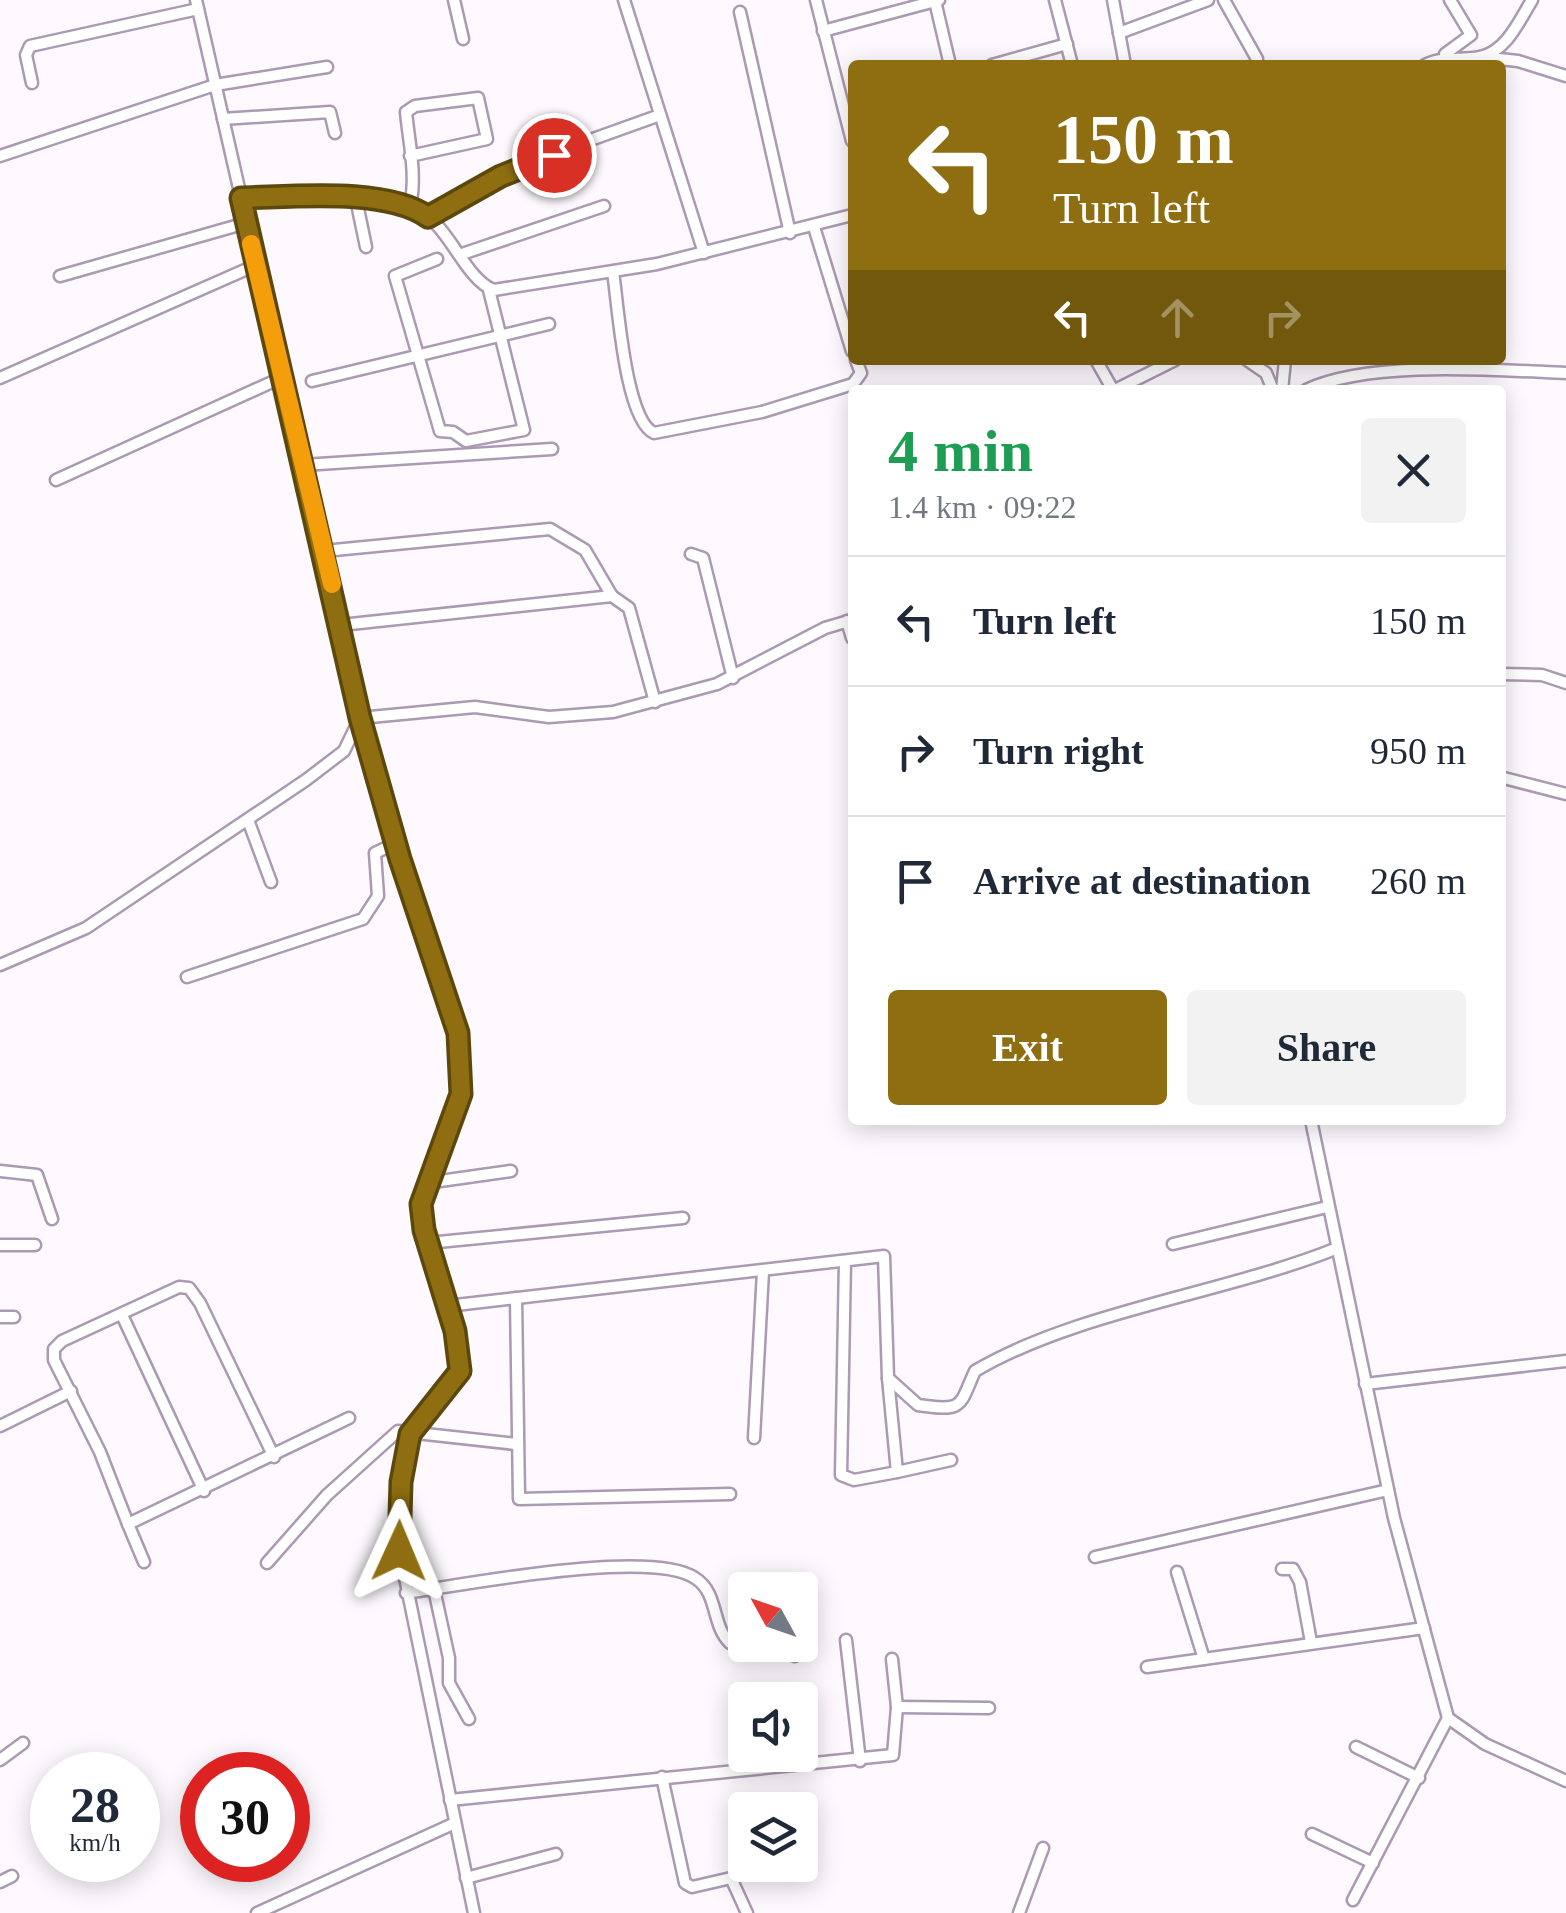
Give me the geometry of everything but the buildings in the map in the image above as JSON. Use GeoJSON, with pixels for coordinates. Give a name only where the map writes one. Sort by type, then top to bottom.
{"type":"FeatureCollection","features":[{"type":"Feature","properties":{"kind":"street"},"geometry":{"type":"LineString","coordinates":[[454,0],[463,40]]}},
{"type":"Feature","properties":{"kind":"street"},"geometry":{"type":"LineString","coordinates":[[624,0],[704,252]]}},
{"type":"Feature","properties":{"kind":"street"},"geometry":{"type":"LineString","coordinates":[[816,0],[848,106]]}},
{"type":"Feature","properties":{"kind":"street"},"geometry":{"type":"LineString","coordinates":[[823,31],[937,0],[949,60]]}},
{"type":"Feature","properties":{"kind":"street"},"geometry":{"type":"LineString","coordinates":[[1055,0],[1071,60]]}},
{"type":"Feature","properties":{"kind":"street"},"geometry":{"type":"LineString","coordinates":[[1113,0],[1124,60]]}},
{"type":"Feature","properties":{"kind":"street"},"geometry":{"type":"LineString","coordinates":[[1119,33],[1208,0]]}},
{"type":"Feature","properties":{"kind":"street"},"geometry":{"type":"LineString","coordinates":[[1224,0],[1257,59]]}},
{"type":"Feature","properties":{"kind":"street"},"geometry":{"type":"LineString","coordinates":[[1433,60],[1471,35],[1450,0]]}},
{"type":"Feature","properties":{"kind":"street"},"geometry":{"type":"LineString","coordinates":[[1479,57],[1508,41],[1532,0]]}},
{"type":"Feature","properties":{"kind":"street"},"geometry":{"type":"LineString","coordinates":[[32,83],[26,55],[30,46],[197,4],[360,718],[453,1016],[462,1066],[457,1112],[426,1183],[422,1220],[447,1306],[460,1371],[410,1434],[397,1527],[406,1593],[474,1913]]}},
{"type":"Feature","properties":{"kind":"street"},"geometry":{"type":"LineString","coordinates":[[740,12],[790,233]]}},
{"type":"Feature","properties":{"kind":"street"},"geometry":{"type":"LineString","coordinates":[[1017,60],[1067,44]]}},
{"type":"Feature","properties":{"kind":"street"},"geometry":{"type":"LineString","coordinates":[[1439,60],[1460,54],[1518,61],[1566,76]]}},
{"type":"Feature","properties":{"kind":"street"},"geometry":{"type":"LineString","coordinates":[[0,156],[215,85],[327,68]]}},
{"type":"Feature","properties":{"kind":"street"},"geometry":{"type":"LineString","coordinates":[[410,156],[486,139],[478,98],[408,109],[410,206]]}},
{"type":"Feature","properties":{"kind":"street"},"geometry":{"type":"LineString","coordinates":[[223,119],[328,112],[334,116],[335,133]]}},
{"type":"Feature","properties":{"kind":"street"},"geometry":{"type":"LineString","coordinates":[[428,217],[529,162],[660,115]]}},
{"type":"Feature","properties":{"kind":"street"},"geometry":{"type":"LineString","coordinates":[[241,198],[356,199],[410,206],[428,217],[490,290],[524,426],[520,433],[466,441],[453,432],[440,431],[395,276],[437,259]]}},
{"type":"Feature","properties":{"kind":"street"},"geometry":{"type":"LineString","coordinates":[[356,199],[366,247]]}},
{"type":"Feature","properties":{"kind":"street"},"geometry":{"type":"LineString","coordinates":[[462,254],[604,206]]}},
{"type":"Feature","properties":{"kind":"street"},"geometry":{"type":"LineString","coordinates":[[490,290],[614,272],[848,216]]}},
{"type":"Feature","properties":{"kind":"street"},"geometry":{"type":"LineString","coordinates":[[60,276],[246,223]]}},
{"type":"Feature","properties":{"kind":"street"},"geometry":{"type":"LineString","coordinates":[[814,227],[848,338]]}},
{"type":"Feature","properties":{"kind":"street"},"geometry":{"type":"LineString","coordinates":[[0,378],[98,331],[256,265]]}},
{"type":"Feature","properties":{"kind":"street"},"geometry":{"type":"LineString","coordinates":[[614,272],[630,384],[639,419],[654,433],[762,412],[848,386]]}},
{"type":"Feature","properties":{"kind":"street"},"geometry":{"type":"LineString","coordinates":[[312,381],[548,324]]}},
{"type":"Feature","properties":{"kind":"street"},"geometry":{"type":"LineString","coordinates":[[1124,385],[1166,365]]}},
{"type":"Feature","properties":{"kind":"street"},"geometry":{"type":"LineString","coordinates":[[1254,365],[1266,373],[1271,385]]}},
{"type":"Feature","properties":{"kind":"street"},"geometry":{"type":"LineString","coordinates":[[1321,385],[1342,378],[1391,372],[1566,372]]}},
{"type":"Feature","properties":{"kind":"street"},"geometry":{"type":"LineString","coordinates":[[56,480],[283,377]]}},
{"type":"Feature","properties":{"kind":"street"},"geometry":{"type":"LineString","coordinates":[[302,466],[552,449]]}},
{"type":"Feature","properties":{"kind":"street"},"geometry":{"type":"LineString","coordinates":[[324,551],[550,529],[585,550],[612,596],[629,608],[655,702]]}},
{"type":"Feature","properties":{"kind":"street"},"geometry":{"type":"LineString","coordinates":[[691,554],[703,558],[733,678]]}},
{"type":"Feature","properties":{"kind":"street"},"geometry":{"type":"LineString","coordinates":[[341,626],[612,596]]}},
{"type":"Feature","properties":{"kind":"street"},"geometry":{"type":"LineString","coordinates":[[360,718],[475,707],[573,718],[655,702],[733,678],[825,628],[848,621]]}},
{"type":"Feature","properties":{"kind":"street"},"geometry":{"type":"LineString","coordinates":[[1506,674],[1542,675],[1566,683]]}},
{"type":"Feature","properties":{"kind":"street"},"geometry":{"type":"LineString","coordinates":[[0,965],[86,928],[248,820],[344,751],[360,718]]}},
{"type":"Feature","properties":{"kind":"street"},"geometry":{"type":"LineString","coordinates":[[1506,779],[1566,794]]}},
{"type":"Feature","properties":{"kind":"street"},"geometry":{"type":"LineString","coordinates":[[248,820],[271,882]]}},
{"type":"Feature","properties":{"kind":"street"},"geometry":{"type":"LineString","coordinates":[[186,977],[363,919],[378,896],[375,852],[396,843]]}},
{"type":"Feature","properties":{"kind":"street"},"geometry":{"type":"LineString","coordinates":[[1312,1125],[1388,1490],[1448,1718],[1485,1744],[1566,1782]]}},
{"type":"Feature","properties":{"kind":"street"},"geometry":{"type":"LineString","coordinates":[[0,1171],[37,1175],[52,1219]]}},
{"type":"Feature","properties":{"kind":"street"},"geometry":{"type":"LineString","coordinates":[[426,1183],[511,1171]]}},
{"type":"Feature","properties":{"kind":"street"},"geometry":{"type":"LineString","coordinates":[[1173,1244],[1327,1207]]}},
{"type":"Feature","properties":{"kind":"street"},"geometry":{"type":"LineString","coordinates":[[428,1243],[683,1218]]}},
{"type":"Feature","properties":{"kind":"street"},"geometry":{"type":"LineString","coordinates":[[0,1244],[35,1246]]}},
{"type":"Feature","properties":{"kind":"street"},"geometry":{"type":"LineString","coordinates":[[888,1378],[918,1406],[959,1404],[967,1398],[975,1370],[1038,1339],[1209,1292],[1335,1249]]}},
{"type":"Feature","properties":{"kind":"street"},"geometry":{"type":"LineString","coordinates":[[447,1306],[884,1256],[888,1378],[897,1472]]}},
{"type":"Feature","properties":{"kind":"street"},"geometry":{"type":"LineString","coordinates":[[846,1261],[841,1475],[854,1480],[950,1460]]}},
{"type":"Feature","properties":{"kind":"street"},"geometry":{"type":"LineString","coordinates":[[754,1438],[763,1271]]}},
{"type":"Feature","properties":{"kind":"street"},"geometry":{"type":"LineString","coordinates":[[144,1562],[54,1360],[54,1349],[62,1341],[178,1287],[194,1292],[274,1457]]}},
{"type":"Feature","properties":{"kind":"street"},"geometry":{"type":"LineString","coordinates":[[516,1298],[519,1499],[730,1494]]}},
{"type":"Feature","properties":{"kind":"street"},"geometry":{"type":"LineString","coordinates":[[122,1315],[204,1491]]}},
{"type":"Feature","properties":{"kind":"street"},"geometry":{"type":"LineString","coordinates":[[0,1317],[14,1317]]}},
{"type":"Feature","properties":{"kind":"street"},"geometry":{"type":"LineString","coordinates":[[1365,1384],[1566,1361]]}},
{"type":"Feature","properties":{"kind":"street"},"geometry":{"type":"LineString","coordinates":[[0,1426],[71,1392]]}},
{"type":"Feature","properties":{"kind":"street"},"geometry":{"type":"LineString","coordinates":[[128,1524],[204,1491],[349,1418]]}},
{"type":"Feature","properties":{"kind":"street"},"geometry":{"type":"LineString","coordinates":[[267,1564],[398,1431],[516,1444]]}},
{"type":"Feature","properties":{"kind":"street"},"geometry":{"type":"LineString","coordinates":[[1095,1557],[1388,1490]]}},
{"type":"Feature","properties":{"kind":"street"},"geometry":{"type":"LineString","coordinates":[[1282,1569],[1293,1569],[1300,1582],[1311,1642]]}},
{"type":"Feature","properties":{"kind":"street"},"geometry":{"type":"LineString","coordinates":[[406,1593],[547,1570],[683,1572],[706,1589],[720,1634],[728,1641]]}},
{"type":"Feature","properties":{"kind":"street"},"geometry":{"type":"LineString","coordinates":[[1177,1572],[1204,1659]]}},
{"type":"Feature","properties":{"kind":"street"},"geometry":{"type":"LineString","coordinates":[[434,1589],[447,1644],[449,1683],[469,1719]]}},
{"type":"Feature","properties":{"kind":"street"},"geometry":{"type":"LineString","coordinates":[[1147,1666],[1424,1628]]}},
{"type":"Feature","properties":{"kind":"street"},"geometry":{"type":"LineString","coordinates":[[846,1640],[860,1760]]}},
{"type":"Feature","properties":{"kind":"street"},"geometry":{"type":"LineString","coordinates":[[450,1800],[896,1754],[898,1707],[892,1659]]}},
{"type":"Feature","properties":{"kind":"street"},"geometry":{"type":"LineString","coordinates":[[898,1707],[989,1708]]}},
{"type":"Feature","properties":{"kind":"street"},"geometry":{"type":"LineString","coordinates":[[1353,1900],[1448,1718]]}},
{"type":"Feature","properties":{"kind":"street"},"geometry":{"type":"LineString","coordinates":[[0,1760],[24,1743]]}},
{"type":"Feature","properties":{"kind":"street"},"geometry":{"type":"LineString","coordinates":[[1356,1747],[1419,1778]]}},
{"type":"Feature","properties":{"kind":"street"},"geometry":{"type":"LineString","coordinates":[[662,1777],[686,1883],[692,1887],[731,1878],[748,1913]]}},
{"type":"Feature","properties":{"kind":"street"},"geometry":{"type":"LineString","coordinates":[[256,1913],[455,1823]]}},
{"type":"Feature","properties":{"kind":"street"},"geometry":{"type":"LineString","coordinates":[[1312,1834],[1373,1863]]}},
{"type":"Feature","properties":{"kind":"street"},"geometry":{"type":"LineString","coordinates":[[1019,1913],[1043,1848]]}},
{"type":"Feature","properties":{"kind":"street"},"geometry":{"type":"LineString","coordinates":[[466,1878],[556,1854]]}},
{"type":"Feature","properties":{"kind":"street"},"geometry":{"type":"LineString","coordinates":[[0,1882],[12,1876]]}},
{"type":"Feature","properties":{"kind":"slow traffic"},"geometry":{"type":"LineString","coordinates":[[251,244],[332,584]]}},
{"type":"Feature","properties":{"kind":"route"},"geometry":{"type":"LineString","coordinates":[[399,1551],[401,1482],[410,1434],[425,1410],[460,1371],[455,1331],[424,1230],[421,1204],[457,1112],[463,1076],[461,1056],[453,1016],[400,859],[360,718],[241,198],[382,200],[416,208],[428,217],[529,162],[554,155]]}}]}
